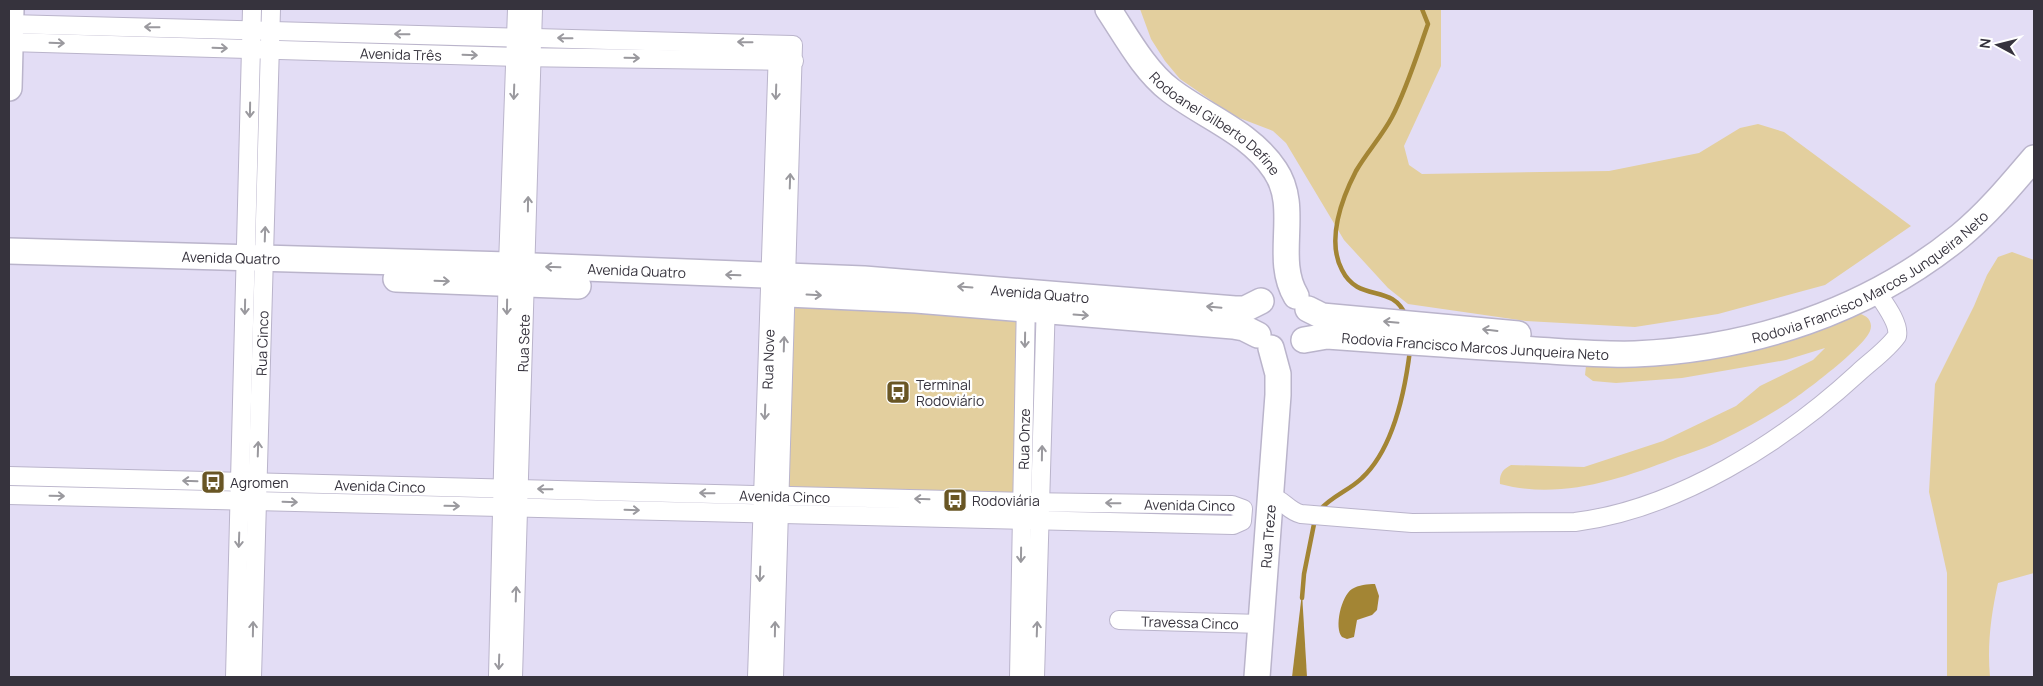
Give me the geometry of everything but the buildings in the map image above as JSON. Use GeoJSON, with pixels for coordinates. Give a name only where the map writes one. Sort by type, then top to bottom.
{"type":"FeatureCollection","features":[{"type":"Feature","properties":{"kind":"main road","name":"Rodoanel Gilberto Define"},"geometry":{"type":"LineString","coordinates":[[1108,9],[1128,40],[1162,83],[1246,140],[1275,169],[1286,194],[1286,249],[1289,276],[1302,303]]}},
{"type":"Feature","properties":{"kind":"main road"},"geometry":{"type":"LineString","coordinates":[[9,88],[10,28]]}},
{"type":"Feature","properties":{"kind":"main road","name":"Rodovia Francisco Marcos Junqueira Neto"},"geometry":{"type":"LineString","coordinates":[[1300,343],[1350,328],[1678,350],[1762,337],[1835,311],[1904,275],[1961,235],[1991,207],[2034,158]]}},
{"type":"Feature","properties":{"kind":"main road","name":"Rodoanel Gilberto Define"},"geometry":{"type":"LineString","coordinates":[[1265,298],[1274,288],[1286,249]]}},
{"type":"Feature","properties":{"kind":"main road","name":"Avenida Quatro"},"geometry":{"type":"LineString","coordinates":[[9,251],[255,267]]}},
{"type":"Feature","properties":{"kind":"main road","name":"Avenida Quatro"},"geometry":{"type":"LineString","coordinates":[[9,267],[345,269],[778,285],[864,279],[1036,302],[1140,310],[1245,309],[1265,298]]}},
{"type":"Feature","properties":{"kind":"main road"},"geometry":{"type":"LineString","coordinates":[[1286,293],[1302,303],[1311,324],[1300,343],[1289,349],[1264,342],[1253,320],[1265,298],[1286,293]]}},
{"type":"Feature","properties":{"kind":"main road","name":"Rodovia Francisco Marcos Junqueira Neto"},"geometry":{"type":"LineString","coordinates":[[1302,303],[1322,316],[1350,328]]}},
{"type":"Feature","properties":{"kind":"main road","name":"Avenida Quatro"},"geometry":{"type":"LineString","coordinates":[[1140,310],[1244,328],[1264,342]]}},
{"type":"Feature","properties":{"kind":"main road","name":"Rua Treze"},"geometry":{"type":"LineString","coordinates":[[1258,677],[1278,395],[1278,374],[1264,342]]}},
{"type":"Feature","properties":{"kind":"main road","name":"Rua Treze"},"geometry":{"type":"LineString","coordinates":[[1278,395],[1284,374],[1300,343]]}},
{"type":"Feature","properties":{"kind":"street","name":"Rua Cinco"},"geometry":{"type":"LineString","coordinates":[[252,9],[255,267]]}},
{"type":"Feature","properties":{"kind":"street","name":"Rua Cinco"},"geometry":{"type":"LineString","coordinates":[[252,677],[246,587],[252,352],[255,267],[271,9]]}},
{"type":"Feature","properties":{"kind":"street","name":"Rua Sete"},"geometry":{"type":"LineString","coordinates":[[513,677],[508,619],[524,57],[524,37],[517,9]]}},
{"type":"Feature","properties":{"kind":"street","name":"Rua Sete"},"geometry":{"type":"LineString","coordinates":[[524,37],[533,9]]}},
{"type":"Feature","properties":{"kind":"street","name":"Avenida Três"},"geometry":{"type":"LineString","coordinates":[[10,28],[252,29],[524,37],[786,52]]}},
{"type":"Feature","properties":{"kind":"street","name":"Avenida Três"},"geometry":{"type":"LineString","coordinates":[[10,28],[251,49],[524,57],[786,52]]}},
{"type":"Feature","properties":{"kind":"street","name":"Rua Nove"},"geometry":{"type":"LineString","coordinates":[[757,677],[770,495],[786,52]]}},
{"type":"Feature","properties":{"kind":"street"},"geometry":{"type":"LineString","coordinates":[[1271,497],[1280,500],[1290,510],[1301,514],[1412,522],[1575,522],[1598,519],[1638,508],[1692,486],[1743,460],[1796,424],[1845,386],[1896,338],[1897,330],[1876,291]]}},
{"type":"Feature","properties":{"kind":"street","name":"Rua Onze"},"geometry":{"type":"LineString","coordinates":[[1019,677],[1022,521],[1036,302]]}},
{"type":"Feature","properties":{"kind":"street","name":"Rua Onze"},"geometry":{"type":"LineString","coordinates":[[1035,677],[1041,502],[1036,302]]}},
{"type":"Feature","properties":{"kind":"street","name":"Avenida Cinco"},"geometry":{"type":"LineString","coordinates":[[9,476],[1023,502],[1232,504],[1242,509],[1243,514],[1242,521],[1233,525],[9,495]]}},
{"type":"Feature","properties":{"kind":"street"},"geometry":{"type":"LineString","coordinates":[[611,509],[612,491]]}},
{"type":"Feature","properties":{"kind":"street","name":"Rua Nove"},"geometry":{"type":"LineString","coordinates":[[769,514],[774,677]]}},
{"type":"Feature","properties":{"kind":"street","name":"Rua Cinco"},"geometry":{"type":"LineString","coordinates":[[235,677],[246,587]]}},
{"type":"Feature","properties":{"kind":"street","name":"Rua Sete"},"geometry":{"type":"LineString","coordinates":[[498,677],[508,619]]}},
{"type":"Feature","properties":{"kind":"street","name":"Travessa Cinco"},"geometry":{"type":"LineString","coordinates":[[1119,620],[1261,624]]}},
{"type":"Feature","properties":{"kind":"shaded area"},"geometry":{"type":"Polygon","coordinates":[[[1140,9],[1441,9],[1441,66],[1404,146],[1409,165],[1422,174],[1609,171],[1699,153],[1740,128],[1758,124],[1784,132],[1911,226],[1825,285],[1718,314],[1635,327],[1526,321],[1408,304],[1388,288],[1344,240],[1286,143],[1273,131],[1221,111],[1212,101],[1180,79],[1165,61],[1151,39],[1140,9]]]}},
{"type":"Feature","properties":{"kind":"shaded area"},"geometry":{"type":"Polygon","coordinates":[[[2012,252],[2034,260],[2034,573],[1998,583],[1990,630],[1990,677],[1947,677],[1947,573],[1929,492],[1935,384],[1974,306],[1987,275],[1998,257],[2012,252]]]}},
{"type":"Feature","properties":{"kind":"shaded area"},"geometry":{"type":"Polygon","coordinates":[[[786,293],[1026,310],[1023,502],[778,495],[786,293]]]}},
{"type":"Feature","properties":{"kind":"shaded area"},"geometry":{"type":"Polygon","coordinates":[[[1856,313],[1868,318],[1871,327],[1865,338],[1846,358],[1788,403],[1716,443],[1631,474],[1588,485],[1544,490],[1500,484],[1502,472],[1511,465],[1584,467],[1663,441],[1736,406],[1760,386],[1813,360],[1825,348],[1786,360],[1682,378],[1616,383],[1593,381],[1585,375],[1586,366],[1590,364],[1856,313]]]}},
{"type":"Feature","properties":{"kind":"shaded area"},"geometry":{"type":"Polygon","coordinates":[[[1375,584],[1379,596],[1377,610],[1372,615],[1357,620],[1354,637],[1347,639],[1342,637],[1339,627],[1340,612],[1348,593],[1357,587],[1375,584]]]}},
{"type":"Feature","properties":{"kind":"shaded area"},"geometry":{"type":"Polygon","coordinates":[[[1302,593],[1307,677],[1292,677],[1302,593]]]}},
{"type":"Feature","properties":{"kind":"waterway"},"geometry":{"type":"LineString","coordinates":[[1406,316],[1400,306],[1392,299],[1366,291],[1357,287],[1349,280],[1337,258],[1335,246],[1341,206],[1351,182],[1360,164],[1388,124],[1407,83],[1428,24],[1422,9]]}},
{"type":"Feature","properties":{"kind":"waterway"},"geometry":{"type":"LineString","coordinates":[[1320,510],[1329,501],[1362,478],[1382,452],[1401,401],[1410,350]]}},
{"type":"Feature","properties":{"kind":"waterway"},"geometry":{"type":"LineString","coordinates":[[1302,598],[1304,574],[1315,519]]}},
{"type":"Feature","properties":{"kind":"place","name":"Terminal Rodoviário"},"geometry":{"type":"Point","coordinates":[898,392]}},
{"type":"Feature","properties":{"kind":"place","name":"Agromen"},"geometry":{"type":"Point","coordinates":[213,482]}},
{"type":"Feature","properties":{"kind":"place","name":"Rodoviária"},"geometry":{"type":"Point","coordinates":[955,500]}}]}
